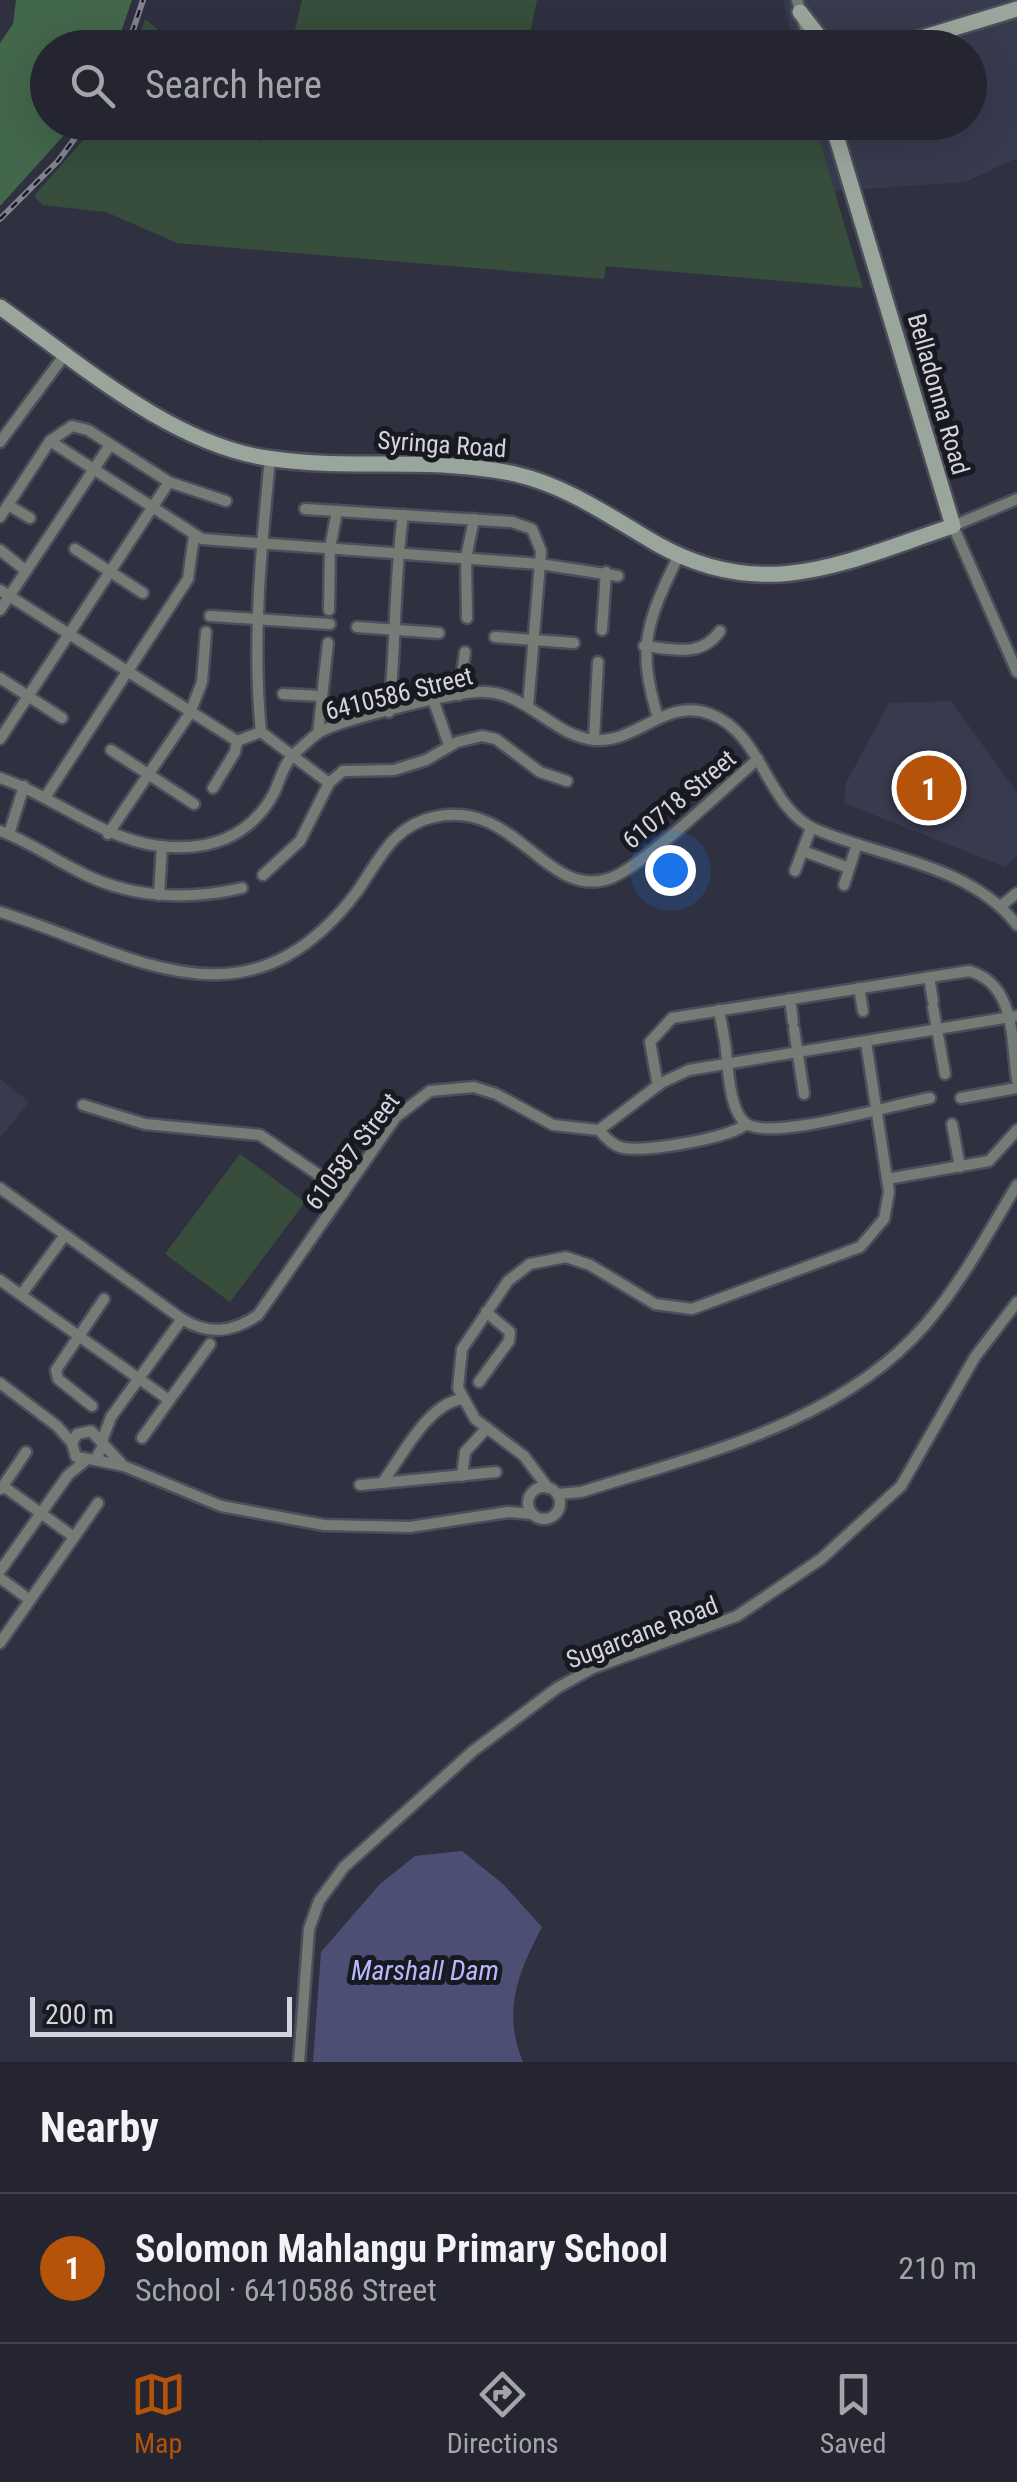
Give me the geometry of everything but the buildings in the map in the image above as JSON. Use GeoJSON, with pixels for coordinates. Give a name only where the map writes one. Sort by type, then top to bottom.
{"type":"FeatureCollection","features":[{"type":"Feature","properties":{"kind":"street"},"geometry":{"type":"LineString","coordinates":[[799,6],[816,30]]}},
{"type":"Feature","properties":{"kind":"street"},"geometry":{"type":"LineString","coordinates":[[948,30],[1017,9]]}},
{"type":"Feature","properties":{"kind":"street","name":"Belladonna Road"},"geometry":{"type":"LineString","coordinates":[[837,140],[954,526],[1017,672]]}},
{"type":"Feature","properties":{"kind":"street","name":"Syringa Road"},"geometry":{"type":"LineString","coordinates":[[0,307],[187,434],[232,452],[270,459],[468,467],[519,475],[572,495],[678,556],[748,576],[797,576],[954,526]]}},
{"type":"Feature","properties":{"kind":"street"},"geometry":{"type":"LineString","coordinates":[[0,442],[66,353]]}},
{"type":"Feature","properties":{"kind":"street"},"geometry":{"type":"LineString","coordinates":[[0,517],[50,442],[61,429],[72,426],[88,430],[169,482],[226,501]]}},
{"type":"Feature","properties":{"kind":"street"},"geometry":{"type":"LineString","coordinates":[[50,442],[194,536],[540,564],[618,576]]}},
{"type":"Feature","properties":{"kind":"street"},"geometry":{"type":"LineString","coordinates":[[0,610],[4,594],[25,570],[110,445]]}},
{"type":"Feature","properties":{"kind":"street"},"geometry":{"type":"LineString","coordinates":[[270,459],[258,618],[256,686],[261,732],[290,758],[329,782]]}},
{"type":"Feature","properties":{"kind":"street"},"geometry":{"type":"LineString","coordinates":[[0,739],[169,482]]}},
{"type":"Feature","properties":{"kind":"street"},"geometry":{"type":"LineString","coordinates":[[954,526],[1017,499]]}},
{"type":"Feature","properties":{"kind":"street"},"geometry":{"type":"LineString","coordinates":[[8,505],[30,518]]}},
{"type":"Feature","properties":{"kind":"street"},"geometry":{"type":"LineString","coordinates":[[304,508],[512,522],[532,529],[539,539],[540,564],[528,707]]}},
{"type":"Feature","properties":{"kind":"street"},"geometry":{"type":"LineString","coordinates":[[329,610],[330,548],[337,510]]}},
{"type":"Feature","properties":{"kind":"street"},"geometry":{"type":"LineString","coordinates":[[388,712],[398,630],[398,553],[403,515]]}},
{"type":"Feature","properties":{"kind":"street"},"geometry":{"type":"LineString","coordinates":[[467,618],[466,558],[474,519]]}},
{"type":"Feature","properties":{"kind":"street"},"geometry":{"type":"LineString","coordinates":[[46,796],[188,578],[194,536]]}},
{"type":"Feature","properties":{"kind":"street"},"geometry":{"type":"LineString","coordinates":[[0,550],[25,570]]}},
{"type":"Feature","properties":{"kind":"street"},"geometry":{"type":"LineString","coordinates":[[76,550],[143,592]]}},
{"type":"Feature","properties":{"kind":"street"},"geometry":{"type":"LineString","coordinates":[[658,718],[646,680],[644,646],[651,613],[678,556]]}},
{"type":"Feature","properties":{"kind":"street"},"geometry":{"type":"LineString","coordinates":[[602,630],[606,572]]}},
{"type":"Feature","properties":{"kind":"street"},"geometry":{"type":"LineString","coordinates":[[4,594],[237,741]]}},
{"type":"Feature","properties":{"kind":"street"},"geometry":{"type":"LineString","coordinates":[[210,616],[330,624]]}},
{"type":"Feature","properties":{"kind":"street"},"geometry":{"type":"LineString","coordinates":[[357,627],[439,633]]}},
{"type":"Feature","properties":{"kind":"street"},"geometry":{"type":"LineString","coordinates":[[644,646],[697,650],[710,644],[720,631]]}},
{"type":"Feature","properties":{"kind":"street"},"geometry":{"type":"LineString","coordinates":[[108,834],[190,713],[202,682],[206,632]]}},
{"type":"Feature","properties":{"kind":"street"},"geometry":{"type":"LineString","coordinates":[[495,637],[574,643]]}},
{"type":"Feature","properties":{"kind":"street"},"geometry":{"type":"LineString","coordinates":[[318,733],[328,644]]}},
{"type":"Feature","properties":{"kind":"street"},"geometry":{"type":"LineString","coordinates":[[458,696],[464,652]]}},
{"type":"Feature","properties":{"kind":"street"},"geometry":{"type":"LineString","coordinates":[[598,662],[594,740],[621,738],[682,710],[708,712],[732,724],[787,803],[812,828],[957,879],[1002,905],[1017,925]]}},
{"type":"Feature","properties":{"kind":"street"},"geometry":{"type":"LineString","coordinates":[[0,678],[62,718]]}},
{"type":"Feature","properties":{"kind":"street","name":"6410586 Street"},"geometry":{"type":"LineString","coordinates":[[0,778],[46,796],[108,834],[162,846],[205,846],[244,828],[271,798],[290,758],[318,733],[388,712],[487,692],[528,707],[574,736],[594,740]]}},
{"type":"Feature","properties":{"kind":"street"},"geometry":{"type":"LineString","coordinates":[[283,694],[322,696]]}},
{"type":"Feature","properties":{"kind":"street"},"geometry":{"type":"LineString","coordinates":[[434,702],[449,745]]}},
{"type":"Feature","properties":{"kind":"street"},"geometry":{"type":"LineString","coordinates":[[237,741],[261,732]]}},
{"type":"Feature","properties":{"kind":"street"},"geometry":{"type":"LineString","coordinates":[[263,875],[300,841],[329,782],[349,770],[378,772],[413,765],[449,745],[490,736],[526,764],[567,781]]}},
{"type":"Feature","properties":{"kind":"street"},"geometry":{"type":"LineString","coordinates":[[213,788],[236,752],[237,741]]}},
{"type":"Feature","properties":{"kind":"street"},"geometry":{"type":"LineString","coordinates":[[111,750],[194,804]]}},
{"type":"Feature","properties":{"kind":"street","name":"610718 Street"},"geometry":{"type":"LineString","coordinates":[[0,912],[148,968],[194,975],[230,972],[277,958],[318,931],[348,902],[386,846],[422,820],[452,814],[489,821],[504,827],[558,872],[576,880],[600,880],[636,862],[758,759]]}},
{"type":"Feature","properties":{"kind":"street"},"geometry":{"type":"LineString","coordinates":[[24,786],[5,833],[76,870],[123,888],[158,895],[202,896],[242,888]]}},
{"type":"Feature","properties":{"kind":"street"},"geometry":{"type":"LineString","coordinates":[[795,871],[812,828]]}},
{"type":"Feature","properties":{"kind":"street"},"geometry":{"type":"LineString","coordinates":[[844,885],[858,844]]}},
{"type":"Feature","properties":{"kind":"street"},"geometry":{"type":"LineString","coordinates":[[158,895],[162,846]]}},
{"type":"Feature","properties":{"kind":"street"},"geometry":{"type":"LineString","coordinates":[[803,851],[849,868]]}},
{"type":"Feature","properties":{"kind":"street"},"geometry":{"type":"LineString","coordinates":[[1002,905],[1017,893]]}},
{"type":"Feature","properties":{"kind":"street"},"geometry":{"type":"LineString","coordinates":[[658,1086],[649,1053],[654,1034],[672,1018],[970,970],[999,988],[1012,1017],[1017,1084],[961,1098]]}},
{"type":"Feature","properties":{"kind":"street"},"geometry":{"type":"LineString","coordinates":[[929,977],[944,1074]]}},
{"type":"Feature","properties":{"kind":"street"},"geometry":{"type":"LineString","coordinates":[[859,988],[863,1012]]}},
{"type":"Feature","properties":{"kind":"street"},"geometry":{"type":"LineString","coordinates":[[790,1000],[804,1094]]}},
{"type":"Feature","properties":{"kind":"street"},"geometry":{"type":"LineString","coordinates":[[719,1010],[735,1104],[746,1124]]}},
{"type":"Feature","properties":{"kind":"street"},"geometry":{"type":"LineString","coordinates":[[599,1130],[658,1086],[689,1070],[1012,1017]]}},
{"type":"Feature","properties":{"kind":"street"},"geometry":{"type":"LineString","coordinates":[[559,1509],[552,1491],[514,1446],[486,1428],[462,1399],[457,1380],[460,1356],[486,1312],[514,1275],[530,1264],[555,1257],[590,1265],[664,1307],[692,1309],[860,1247],[884,1219],[889,1202],[866,1042]]}},
{"type":"Feature","properties":{"kind":"street","name":"610587 Street"},"geometry":{"type":"LineString","coordinates":[[0,1188],[182,1320],[217,1331],[245,1324],[258,1315],[396,1117],[430,1091],[474,1088],[496,1094],[553,1126],[599,1130],[611,1142],[631,1148],[728,1135],[746,1124],[769,1129],[930,1098]]}},
{"type":"Feature","properties":{"kind":"street"},"geometry":{"type":"LineString","coordinates":[[83,1105],[145,1124],[250,1132],[271,1141],[344,1192]]}},
{"type":"Feature","properties":{"kind":"street"},"geometry":{"type":"LineString","coordinates":[[952,1124],[960,1167]]}},
{"type":"Feature","properties":{"kind":"street"},"geometry":{"type":"LineString","coordinates":[[887,1178],[994,1158],[1017,1130]]}},
{"type":"Feature","properties":{"kind":"street"},"geometry":{"type":"LineString","coordinates":[[0,1383],[57,1426],[72,1447],[90,1461],[124,1466],[221,1506],[324,1525],[410,1527],[508,1512],[547,1519],[581,1492],[785,1423],[861,1382],[906,1344],[945,1300],[1017,1185]]}},
{"type":"Feature","properties":{"kind":"street"},"geometry":{"type":"LineString","coordinates":[[20,1294],[65,1235]]}},
{"type":"Feature","properties":{"kind":"street"},"geometry":{"type":"LineString","coordinates":[[0,1280],[170,1400]]}},
{"type":"Feature","properties":{"kind":"street"},"geometry":{"type":"LineString","coordinates":[[92,1406],[56,1375],[104,1299]]}},
{"type":"Feature","properties":{"kind":"street","name":"Sugarcane Road"},"geometry":{"type":"LineString","coordinates":[[299,2062],[310,1929],[319,1901],[344,1867],[473,1751],[557,1688],[593,1668],[738,1616],[821,1559],[901,1486],[975,1357],[1017,1302]]}},
{"type":"Feature","properties":{"kind":"street"},"geometry":{"type":"LineString","coordinates":[[480,1382],[510,1332],[486,1312]]}},
{"type":"Feature","properties":{"kind":"street"},"geometry":{"type":"LineString","coordinates":[[30,1600],[0,1574],[68,1475],[90,1461],[103,1444],[111,1417],[182,1320]]}},
{"type":"Feature","properties":{"kind":"street"},"geometry":{"type":"LineString","coordinates":[[142,1438],[210,1344]]}},
{"type":"Feature","properties":{"kind":"street"},"geometry":{"type":"LineString","coordinates":[[382,1484],[434,1414],[442,1406],[462,1399]]}},
{"type":"Feature","properties":{"kind":"street"},"geometry":{"type":"LineString","coordinates":[[68,1475],[72,1447],[86,1431],[111,1417]]}},
{"type":"Feature","properties":{"kind":"street"},"geometry":{"type":"LineString","coordinates":[[57,1426],[86,1431],[124,1466]]}},
{"type":"Feature","properties":{"kind":"street"},"geometry":{"type":"LineString","coordinates":[[462,1476],[465,1452],[486,1428]]}},
{"type":"Feature","properties":{"kind":"street"},"geometry":{"type":"LineString","coordinates":[[26,1452],[1,1488],[74,1537]]}},
{"type":"Feature","properties":{"kind":"street"},"geometry":{"type":"LineString","coordinates":[[532,1467],[532,1514]]}},
{"type":"Feature","properties":{"kind":"street"},"geometry":{"type":"LineString","coordinates":[[360,1485],[496,1472]]}},
{"type":"Feature","properties":{"kind":"street"},"geometry":{"type":"LineString","coordinates":[[508,1512],[531,1496],[552,1491],[581,1492]]}},
{"type":"Feature","properties":{"kind":"street"},"geometry":{"type":"LineString","coordinates":[[0,1643],[98,1503]]}},
{"type":"Feature","properties":{"kind":"shaded area"},"geometry":{"type":"Polygon","coordinates":[[[783,0],[1017,0],[1017,158],[965,182],[832,191],[818,140],[987,140],[987,30],[791,30],[783,0]]]}},
{"type":"Feature","properties":{"kind":"shaded area"},"geometry":{"type":"Polygon","coordinates":[[[951,701],[1017,793],[1017,856],[1005,867],[844,803],[846,783],[889,703],[951,701]]]}},
{"type":"Feature","properties":{"kind":"shaded area"},"geometry":{"type":"Polygon","coordinates":[[[0,1079],[29,1102],[0,1138],[0,1079]]]}},
{"type":"Feature","properties":{"kind":"green space"},"geometry":{"type":"Polygon","coordinates":[[[16,0],[132,0],[122,30],[30,30],[30,140],[60,140],[0,206],[0,43],[13,24],[16,0]]]}},
{"type":"Feature","properties":{"kind":"green space"},"geometry":{"type":"Polygon","coordinates":[[[302,0],[537,0],[531,30],[295,30],[302,0]]]}},
{"type":"Feature","properties":{"kind":"green space"},"geometry":{"type":"Polygon","coordinates":[[[145,19],[158,30],[141,30],[145,19]]]}},
{"type":"Feature","properties":{"kind":"green space"},"geometry":{"type":"Polygon","coordinates":[[[83,140],[819,140],[863,288],[606,266],[604,279],[177,243],[106,212],[43,205],[34,196],[83,140]]]}},
{"type":"Feature","properties":{"kind":"green space"},"geometry":{"type":"Polygon","coordinates":[[[240,1154],[305,1202],[230,1302],[165,1254],[240,1154]]]}},
{"type":"Feature","properties":{"kind":"water","name":"Marshall Dam"},"geometry":{"type":"Polygon","coordinates":[[[462,1851],[503,1884],[542,1927],[526,1960],[513,2009],[523,2062],[313,2062],[321,1952],[380,1884],[415,1856],[462,1851]]]}},
{"type":"Feature","properties":{"kind":"railway"},"geometry":{"type":"LineString","coordinates":[[133,30],[143,0]]}},
{"type":"Feature","properties":{"kind":"railway"},"geometry":{"type":"LineString","coordinates":[[0,219],[74,140]]}},
{"type":"Feature","properties":{"kind":"place","name":"Solomon Mahlangu Primary School"},"geometry":{"type":"Point","coordinates":[929,788]}}]}
